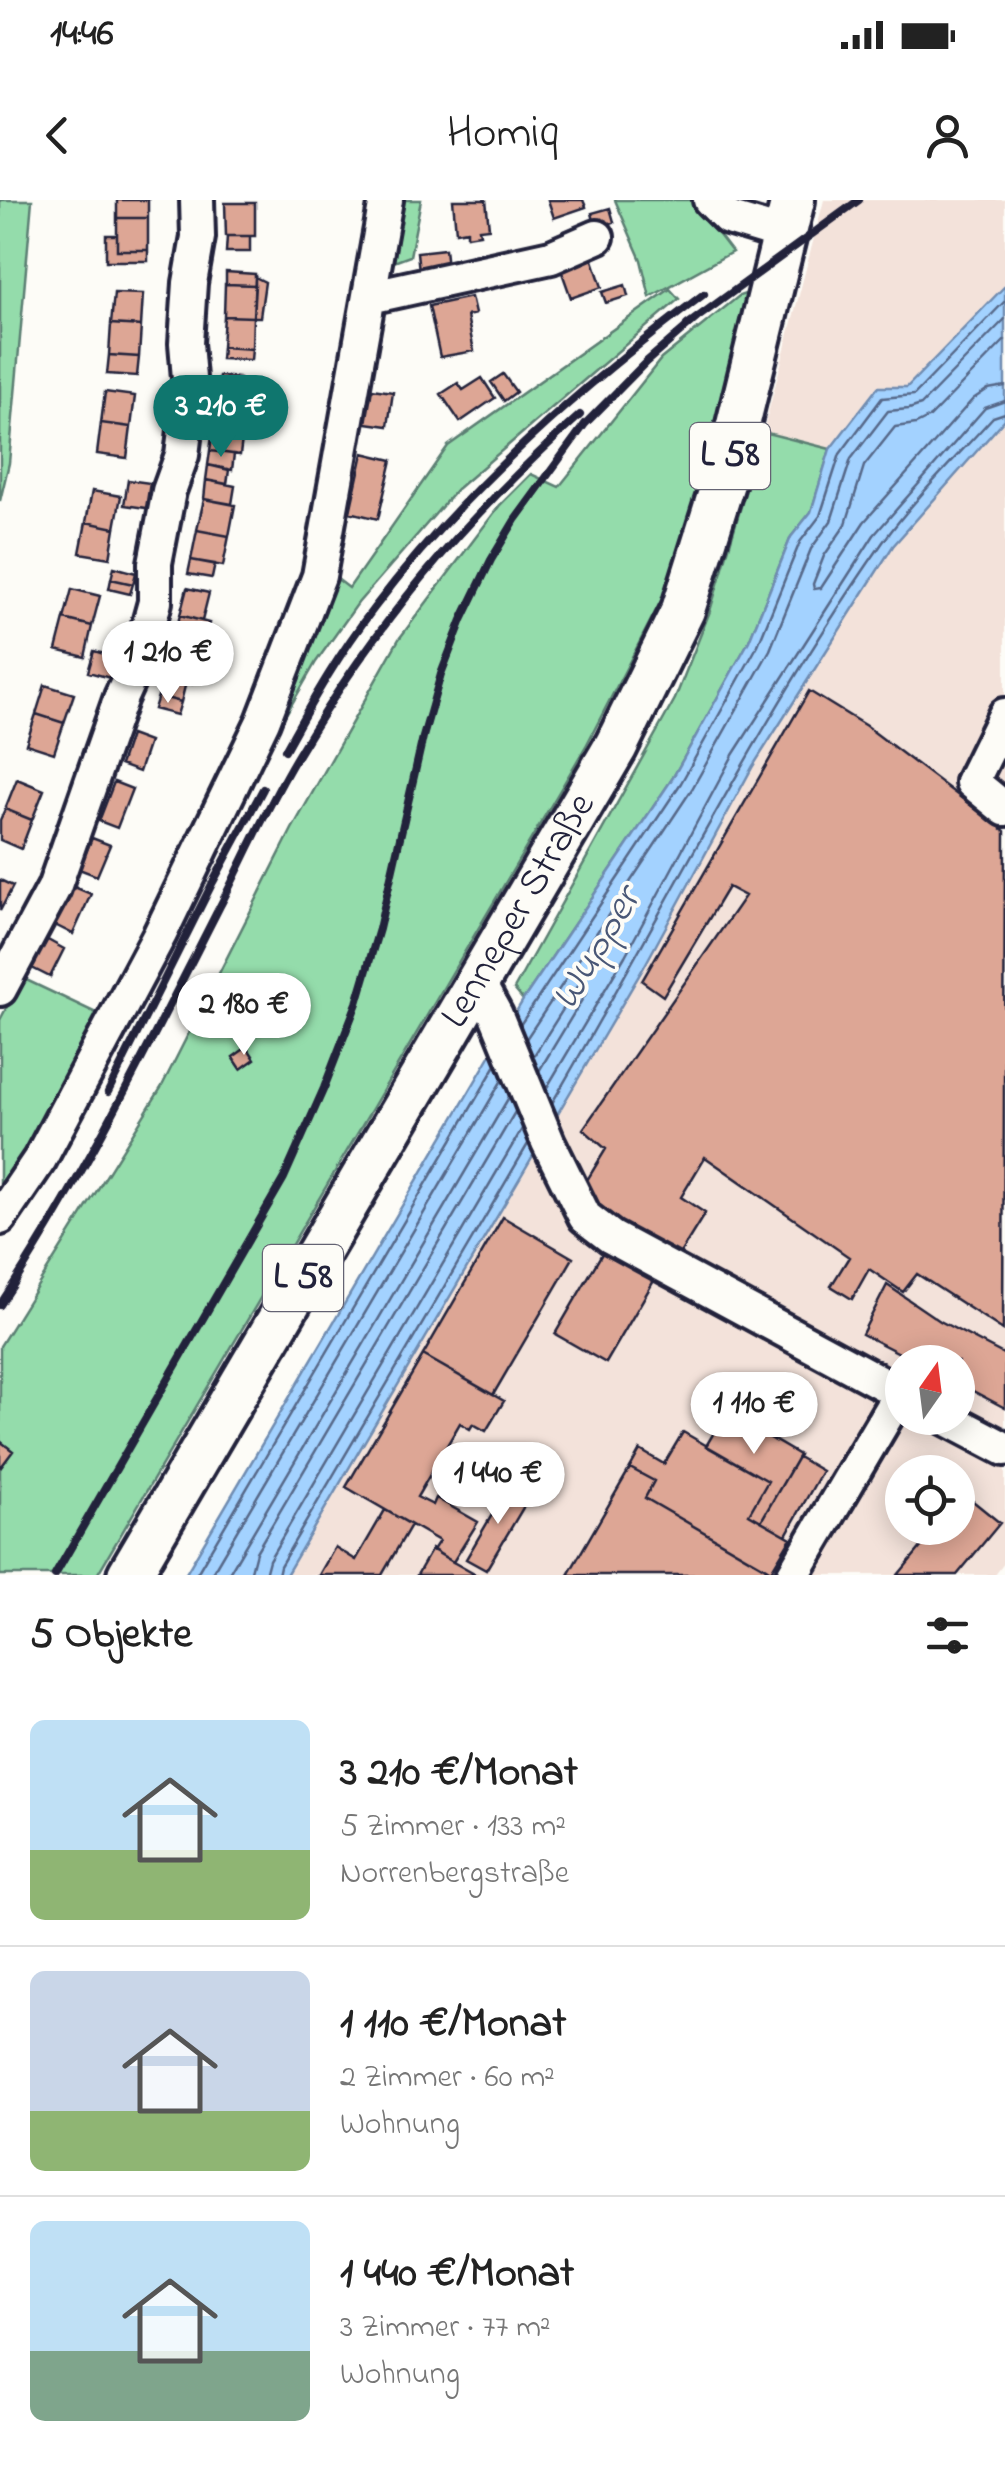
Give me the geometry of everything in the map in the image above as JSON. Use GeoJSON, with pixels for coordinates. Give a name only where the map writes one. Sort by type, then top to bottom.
{"type":"FeatureCollection","features":[{"type":"Feature","properties":{"kind":"main road","name":"Lenneper Straße"},"geometry":{"type":"LineString","coordinates":[[129,1575],[487,998],[683,610],[726,470],[789,218]]}},
{"type":"Feature","properties":{"kind":"street"},"geometry":{"type":"LineString","coordinates":[[0,989],[54,888],[121,697],[142,653],[155,602],[155,564],[169,491],[182,456],[190,390],[186,343],[198,237],[197,200]]}},
{"type":"Feature","properties":{"kind":"street"},"geometry":{"type":"LineString","coordinates":[[0,1218],[40,1159],[160,934],[270,702],[319,576],[386,200]]}},
{"type":"Feature","properties":{"kind":"street"},"geometry":{"type":"LineString","coordinates":[[710,200],[728,218],[789,218]]}},
{"type":"Feature","properties":{"kind":"street"},"geometry":{"type":"LineString","coordinates":[[370,297],[551,258],[597,237]]}},
{"type":"Feature","properties":{"kind":"street"},"geometry":{"type":"LineString","coordinates":[[1005,715],[972,782],[1005,810]]}},
{"type":"Feature","properties":{"kind":"street"},"geometry":{"type":"LineString","coordinates":[[487,998],[584,1217],[611,1237],[885,1385]]}},
{"type":"Feature","properties":{"kind":"street"},"geometry":{"type":"LineString","coordinates":[[792,1575],[885,1421]]}},
{"type":"Feature","properties":{"kind":"street"},"geometry":{"type":"LineString","coordinates":[[975,1433],[1005,1449]]}},
{"type":"Feature","properties":{"kind":"shaded area"},"geometry":{"type":"Polygon","coordinates":[[[824,200],[1005,200],[1005,286],[907,387],[878,387],[830,449],[763,432],[824,200]]]}},
{"type":"Feature","properties":{"kind":"shaded area"},"geometry":{"type":"Polygon","coordinates":[[[1005,419],[1005,1562],[995,1575],[286,1575],[644,967],[753,766],[893,546],[1005,419]]]}},
{"type":"Feature","properties":{"kind":"green space"},"geometry":{"type":"Polygon","coordinates":[[[0,200],[32,200],[9,463],[0,501],[0,200]]]}},
{"type":"Feature","properties":{"kind":"green space"},"geometry":{"type":"Polygon","coordinates":[[[396,200],[421,200],[410,256],[383,266],[396,200]]]}},
{"type":"Feature","properties":{"kind":"green space"},"geometry":{"type":"Polygon","coordinates":[[[615,200],[697,200],[732,252],[650,297],[641,260],[615,200]]]}},
{"type":"Feature","properties":{"kind":"green space"},"geometry":{"type":"Polygon","coordinates":[[[670,289],[679,299],[457,489],[358,603],[316,662],[250,777],[332,575],[349,588],[448,446],[670,289]]]}},
{"type":"Feature","properties":{"kind":"green space"},"geometry":{"type":"Polygon","coordinates":[[[748,293],[701,480],[669,585],[586,746],[97,1575],[0,1575],[0,1346],[161,1088],[292,829],[399,639],[500,505],[531,474],[559,487],[661,359],[739,296],[748,293]]]}},
{"type":"Feature","properties":{"kind":"green space"},"geometry":{"type":"Polygon","coordinates":[[[763,432],[830,449],[811,512],[791,537],[749,641],[672,779],[523,1000],[514,989],[675,699],[710,611],[763,432]]]}},
{"type":"Feature","properties":{"kind":"green space"},"geometry":{"type":"Polygon","coordinates":[[[22,978],[109,1019],[0,1200],[0,1020],[22,978]]]}},
{"type":"Feature","properties":{"kind":"water","name":"Wupper"},"geometry":{"type":"Polygon","coordinates":[[[1005,286],[1005,419],[893,546],[753,766],[644,967],[286,1575],[185,1575],[523,1000],[672,779],[749,641],[791,537],[811,512],[830,449],[878,387],[907,387],[1005,286]]]}},
{"type":"Feature","properties":{"kind":"building"},"geometry":{"type":"Polygon","coordinates":[[[117,200],[148,200],[148,218],[117,218],[117,200]]]}},
{"type":"Feature","properties":{"kind":"building"},"geometry":{"type":"Polygon","coordinates":[[[453,200],[486,200],[489,228],[467,236],[467,230],[456,232],[453,200]]]}},
{"type":"Feature","properties":{"kind":"building"},"geometry":{"type":"Polygon","coordinates":[[[548,200],[583,200],[586,207],[554,218],[548,200]]]}},
{"type":"Feature","properties":{"kind":"building"},"geometry":{"type":"Polygon","coordinates":[[[225,203],[255,203],[255,236],[226,236],[225,203]]]}},
{"type":"Feature","properties":{"kind":"building"},"geometry":{"type":"Polygon","coordinates":[[[610,208],[614,222],[596,228],[592,213],[610,208]]]}},
{"type":"Feature","properties":{"kind":"building"},"geometry":{"type":"Polygon","coordinates":[[[117,218],[148,218],[148,250],[117,250],[117,218]]]}},
{"type":"Feature","properties":{"kind":"building"},"geometry":{"type":"Polygon","coordinates":[[[106,235],[117,235],[117,250],[148,250],[148,261],[106,261],[106,235]]]}},
{"type":"Feature","properties":{"kind":"building"},"geometry":{"type":"Polygon","coordinates":[[[227,236],[250,236],[250,252],[226,252],[227,236]]]}},
{"type":"Feature","properties":{"kind":"building"},"geometry":{"type":"Polygon","coordinates":[[[445,249],[447,267],[419,271],[417,252],[445,249]]]}},
{"type":"Feature","properties":{"kind":"building"},"geometry":{"type":"Polygon","coordinates":[[[591,254],[602,287],[571,298],[559,264],[591,254]]]}},
{"type":"Feature","properties":{"kind":"building"},"geometry":{"type":"Polygon","coordinates":[[[226,272],[255,274],[255,285],[226,284],[226,272]]]}},
{"type":"Feature","properties":{"kind":"building"},"geometry":{"type":"Polygon","coordinates":[[[255,277],[265,282],[260,317],[253,317],[255,277]]]}},
{"type":"Feature","properties":{"kind":"building"},"geometry":{"type":"Polygon","coordinates":[[[225,284],[255,285],[253,317],[224,316],[225,284]]]}},
{"type":"Feature","properties":{"kind":"building"},"geometry":{"type":"Polygon","coordinates":[[[625,285],[628,296],[606,303],[602,292],[625,285]]]}},
{"type":"Feature","properties":{"kind":"building"},"geometry":{"type":"Polygon","coordinates":[[[114,293],[143,294],[141,326],[111,324],[114,293]]]}},
{"type":"Feature","properties":{"kind":"building"},"geometry":{"type":"Polygon","coordinates":[[[471,297],[475,314],[467,316],[474,351],[440,357],[429,306],[471,297]]]}},
{"type":"Feature","properties":{"kind":"building"},"geometry":{"type":"Polygon","coordinates":[[[224,316],[253,317],[252,349],[222,347],[224,316]]]}},
{"type":"Feature","properties":{"kind":"building"},"geometry":{"type":"Polygon","coordinates":[[[111,324],[141,326],[139,357],[109,355],[111,324]]]}},
{"type":"Feature","properties":{"kind":"building"},"geometry":{"type":"Polygon","coordinates":[[[222,347],[252,349],[251,360],[221,359],[222,347]]]}},
{"type":"Feature","properties":{"kind":"building"},"geometry":{"type":"Polygon","coordinates":[[[109,355],[139,357],[137,376],[107,374],[109,355]]]}},
{"type":"Feature","properties":{"kind":"building"},"geometry":{"type":"Polygon","coordinates":[[[503,374],[516,392],[504,401],[491,382],[503,374]]]}},
{"type":"Feature","properties":{"kind":"building"},"geometry":{"type":"Polygon","coordinates":[[[219,376],[240,378],[238,391],[217,389],[219,376]]]}},
{"type":"Feature","properties":{"kind":"building"},"geometry":{"type":"Polygon","coordinates":[[[482,378],[495,398],[460,422],[441,394],[458,383],[463,390],[482,378]]]}},
{"type":"Feature","properties":{"kind":"building"},"geometry":{"type":"Polygon","coordinates":[[[217,389],[247,392],[244,423],[214,420],[217,389]]]}},
{"type":"Feature","properties":{"kind":"building"},"geometry":{"type":"Polygon","coordinates":[[[372,389],[393,392],[388,426],[366,423],[372,389]]]}},
{"type":"Feature","properties":{"kind":"building"},"geometry":{"type":"Polygon","coordinates":[[[105,392],[135,396],[131,427],[101,423],[105,392]]]}},
{"type":"Feature","properties":{"kind":"building"},"geometry":{"type":"Polygon","coordinates":[[[214,420],[244,423],[240,455],[210,451],[214,420]]]}},
{"type":"Feature","properties":{"kind":"building"},"geometry":{"type":"Polygon","coordinates":[[[101,423],[131,427],[127,458],[97,454],[101,423]]]}},
{"type":"Feature","properties":{"kind":"building"},"geometry":{"type":"Polygon","coordinates":[[[210,451],[234,454],[232,470],[208,465],[210,451]]]}},
{"type":"Feature","properties":{"kind":"building"},"geometry":{"type":"Polygon","coordinates":[[[363,453],[392,460],[378,519],[350,512],[363,453]]]}},
{"type":"Feature","properties":{"kind":"building"},"geometry":{"type":"Polygon","coordinates":[[[208,465],[229,470],[227,484],[206,480],[208,465]]]}},
{"type":"Feature","properties":{"kind":"building"},"geometry":{"type":"Polygon","coordinates":[[[128,480],[150,483],[146,508],[124,505],[128,480]]]}},
{"type":"Feature","properties":{"kind":"building"},"geometry":{"type":"Polygon","coordinates":[[[206,480],[235,486],[232,504],[204,499],[206,480]]]}},
{"type":"Feature","properties":{"kind":"building"},"geometry":{"type":"Polygon","coordinates":[[[92,491],[121,496],[115,528],[86,522],[92,491]]]}},
{"type":"Feature","properties":{"kind":"building"},"geometry":{"type":"Polygon","coordinates":[[[204,499],[235,505],[229,536],[197,530],[204,499]]]}},
{"type":"Feature","properties":{"kind":"building"},"geometry":{"type":"Polygon","coordinates":[[[86,522],[115,528],[110,558],[80,553],[86,522]]]}},
{"type":"Feature","properties":{"kind":"building"},"geometry":{"type":"Polygon","coordinates":[[[197,530],[229,536],[223,566],[191,560],[197,530]]]}},
{"type":"Feature","properties":{"kind":"building"},"geometry":{"type":"Polygon","coordinates":[[[191,560],[215,564],[212,578],[188,574],[191,560]]]}},
{"type":"Feature","properties":{"kind":"building"},"geometry":{"type":"Polygon","coordinates":[[[114,567],[136,573],[133,584],[111,579],[114,567]]]}},
{"type":"Feature","properties":{"kind":"building"},"geometry":{"type":"Polygon","coordinates":[[[111,579],[133,584],[130,594],[109,589],[111,579]]]}},
{"type":"Feature","properties":{"kind":"building"},"geometry":{"type":"Polygon","coordinates":[[[187,588],[209,593],[202,621],[180,615],[187,588]]]}},
{"type":"Feature","properties":{"kind":"building"},"geometry":{"type":"Polygon","coordinates":[[[72,589],[100,596],[92,626],[64,619],[72,589]]]}},
{"type":"Feature","properties":{"kind":"building"},"geometry":{"type":"Polygon","coordinates":[[[180,615],[209,623],[200,654],[172,645],[180,615]]]}},
{"type":"Feature","properties":{"kind":"building"},"geometry":{"type":"Polygon","coordinates":[[[64,619],[92,626],[85,657],[56,650],[64,619]]]}},
{"type":"Feature","properties":{"kind":"building"},"geometry":{"type":"Polygon","coordinates":[[[172,645],[200,654],[192,684],[163,676],[172,645]]]}},
{"type":"Feature","properties":{"kind":"building"},"geometry":{"type":"Polygon","coordinates":[[[94,651],[115,657],[110,678],[88,672],[94,651]]]}},
{"type":"Feature","properties":{"kind":"building"},"geometry":{"type":"Polygon","coordinates":[[[163,676],[186,682],[181,702],[158,696],[163,676]]]}},
{"type":"Feature","properties":{"kind":"building"},"geometry":{"type":"Polygon","coordinates":[[[45,685],[74,694],[64,723],[36,714],[45,685]]]}},
{"type":"Feature","properties":{"kind":"building"},"geometry":{"type":"Polygon","coordinates":[[[809,691],[866,726],[1005,831],[1003,1330],[917,1274],[903,1292],[869,1269],[852,1299],[831,1286],[849,1257],[705,1157],[681,1197],[705,1213],[676,1260],[598,1208],[581,1190],[606,1149],[583,1129],[745,896],[728,887],[663,996],[642,981],[809,691]]]}},
{"type":"Feature","properties":{"kind":"building"},"geometry":{"type":"Polygon","coordinates":[[[158,696],[181,702],[177,715],[154,709],[158,696]]]}},
{"type":"Feature","properties":{"kind":"building"},"geometry":{"type":"Polygon","coordinates":[[[36,714],[64,723],[54,753],[26,744],[36,714]]]}},
{"type":"Feature","properties":{"kind":"building"},"geometry":{"type":"Polygon","coordinates":[[[130,735],[149,742],[139,772],[120,765],[130,735]]]}},
{"type":"Feature","properties":{"kind":"building"},"geometry":{"type":"Polygon","coordinates":[[[17,779],[44,790],[32,820],[5,809],[17,779]]]}},
{"type":"Feature","properties":{"kind":"building"},"geometry":{"type":"Polygon","coordinates":[[[114,782],[132,789],[117,828],[99,821],[114,782]]]}},
{"type":"Feature","properties":{"kind":"building"},"geometry":{"type":"Polygon","coordinates":[[[5,809],[32,820],[21,849],[0,840],[0,820],[5,809]]]}},
{"type":"Feature","properties":{"kind":"building"},"geometry":{"type":"Polygon","coordinates":[[[92,838],[110,845],[97,876],[79,869],[92,838]]]}},
{"type":"Feature","properties":{"kind":"building"},"geometry":{"type":"Polygon","coordinates":[[[0,880],[13,886],[0,911],[0,880]]]}},
{"type":"Feature","properties":{"kind":"building"},"geometry":{"type":"Polygon","coordinates":[[[72,886],[91,894],[73,934],[55,925],[72,886]]]}},
{"type":"Feature","properties":{"kind":"building"},"geometry":{"type":"Polygon","coordinates":[[[46,939],[64,949],[50,977],[32,968],[46,939]]]}},
{"type":"Feature","properties":{"kind":"building"},"geometry":{"type":"Polygon","coordinates":[[[247,1047],[255,1059],[241,1069],[233,1057],[247,1047]]]}},
{"type":"Feature","properties":{"kind":"building"},"geometry":{"type":"Polygon","coordinates":[[[503,1217],[573,1258],[493,1395],[423,1355],[503,1217]]]}},
{"type":"Feature","properties":{"kind":"building"},"geometry":{"type":"Polygon","coordinates":[[[604,1250],[655,1279],[606,1363],[555,1334],[604,1250]]]}},
{"type":"Feature","properties":{"kind":"building"},"geometry":{"type":"Polygon","coordinates":[[[887,1285],[940,1321],[1005,1355],[1005,1408],[975,1392],[975,1345],[885,1346],[862,1334],[887,1285]]]}},
{"type":"Feature","properties":{"kind":"building"},"geometry":{"type":"Polygon","coordinates":[[[423,1355],[504,1401],[486,1431],[460,1423],[417,1497],[433,1505],[436,1498],[478,1522],[453,1562],[433,1550],[439,1541],[346,1487],[423,1355]]]}},
{"type":"Feature","properties":{"kind":"building"},"geometry":{"type":"Polygon","coordinates":[[[726,1412],[799,1455],[761,1521],[749,1514],[768,1481],[706,1446],[726,1412]]]}},
{"type":"Feature","properties":{"kind":"building"},"geometry":{"type":"Polygon","coordinates":[[[683,1432],[768,1481],[749,1514],[791,1538],[771,1571],[645,1498],[654,1481],[630,1468],[640,1450],[664,1464],[683,1432]]]}},
{"type":"Feature","properties":{"kind":"building"},"geometry":{"type":"Polygon","coordinates":[[[0,1441],[13,1451],[1,1467],[0,1466],[0,1441]]]}},
{"type":"Feature","properties":{"kind":"building"},"geometry":{"type":"Polygon","coordinates":[[[798,1457],[822,1471],[786,1535],[761,1521],[798,1457]]]}},
{"type":"Feature","properties":{"kind":"building"},"geometry":{"type":"Polygon","coordinates":[[[630,1468],[654,1481],[645,1498],[766,1568],[762,1575],[568,1575],[630,1468]]]}},
{"type":"Feature","properties":{"kind":"building"},"geometry":{"type":"Polygon","coordinates":[[[510,1484],[530,1496],[486,1570],[466,1559],[510,1484]]]}},
{"type":"Feature","properties":{"kind":"building"},"geometry":{"type":"Polygon","coordinates":[[[975,1503],[1000,1523],[957,1575],[898,1575],[923,1545],[975,1545],[975,1503]]]}},
{"type":"Feature","properties":{"kind":"building"},"geometry":{"type":"Polygon","coordinates":[[[385,1510],[411,1525],[382,1575],[319,1575],[335,1547],[356,1560],[385,1510]]]}},
{"type":"Feature","properties":{"kind":"building"},"geometry":{"type":"Polygon","coordinates":[[[432,1549],[453,1562],[476,1575],[417,1575],[432,1549]]]}},
{"type":"Feature","properties":{"kind":"railway"},"geometry":{"type":"LineString","coordinates":[[687,325],[859,200]]}},
{"type":"Feature","properties":{"kind":"railway"},"geometry":{"type":"LineString","coordinates":[[285,750],[362,625],[447,521],[571,401],[704,294]]}},
{"type":"Feature","properties":{"kind":"railway"},"geometry":{"type":"LineString","coordinates":[[55,1575],[284,1178],[324,1088],[357,1003],[379,929],[441,674],[491,560],[515,520],[585,424],[646,362],[698,317]]}},
{"type":"Feature","properties":{"kind":"railway"},"geometry":{"type":"LineString","coordinates":[[0,1305],[88,1159],[276,794],[326,709],[424,575],[498,493],[580,415]]}},
{"type":"Feature","properties":{"kind":"railway"},"geometry":{"type":"LineString","coordinates":[[108,1092],[263,789]]}}]}
